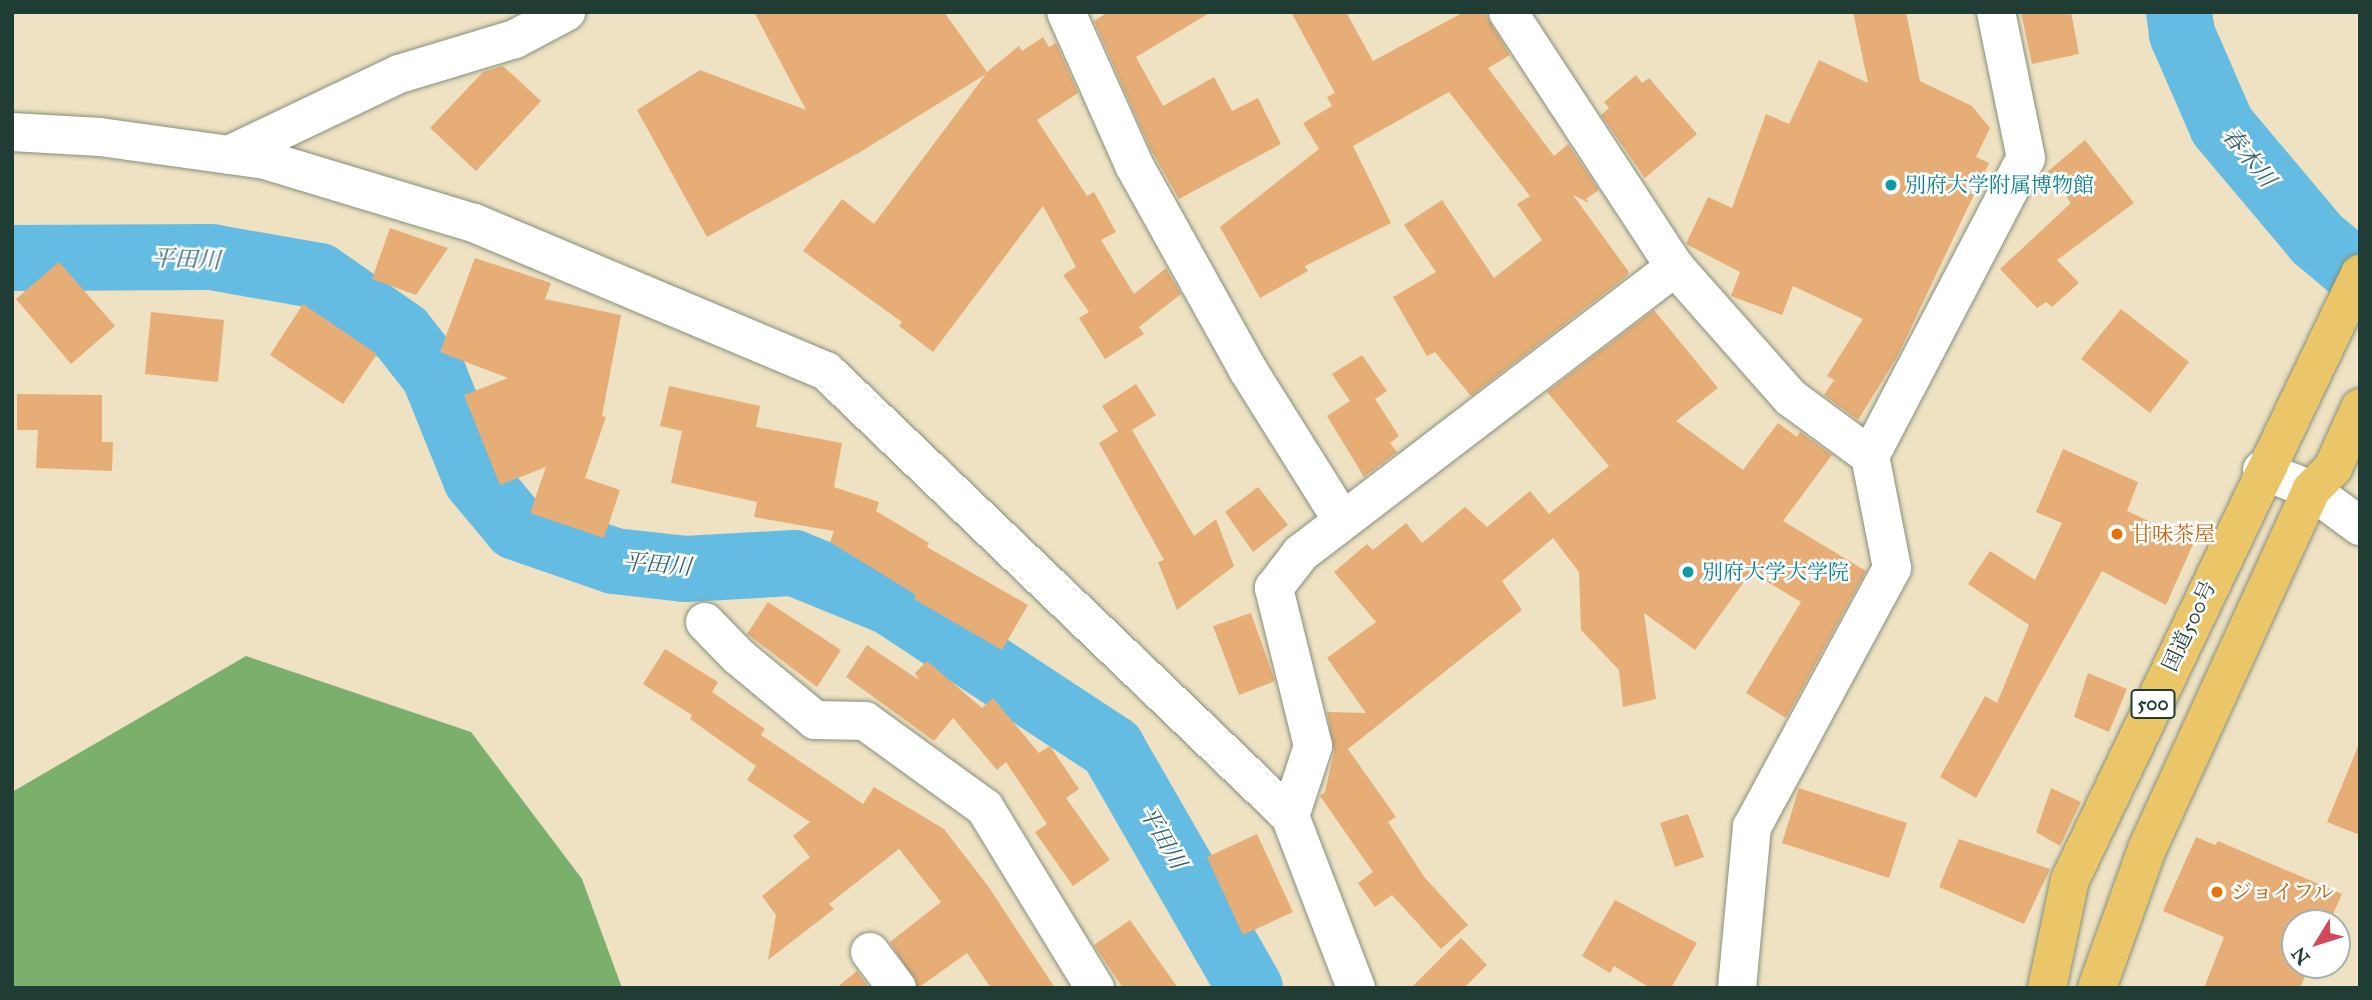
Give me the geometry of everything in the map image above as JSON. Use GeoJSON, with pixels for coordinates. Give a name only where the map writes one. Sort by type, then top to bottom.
{"type":"FeatureCollection","features":[{"type":"Feature","properties":{"kind":"highway","name":"国道500号"},"geometry":{"type":"LineString","coordinates":[[2047,988],[2070,880],[2262,470],[2360,274]]}},
{"type":"Feature","properties":{"kind":"highway","name":"500"},"geometry":{"type":"LineString","coordinates":[[2097,988],[2147,849],[2322,479],[2360,408]]}},
{"type":"Feature","properties":{"kind":"street"},"geometry":{"type":"LineString","coordinates":[[229,155],[400,74],[515,39],[566,12]]}},
{"type":"Feature","properties":{"kind":"street"},"geometry":{"type":"LineString","coordinates":[[1066,12],[1134,165],[1248,370],[1342,520]]}},
{"type":"Feature","properties":{"kind":"street"},"geometry":{"type":"LineString","coordinates":[[1508,12],[1675,267],[1791,398],[1870,456]]}},
{"type":"Feature","properties":{"kind":"street"},"geometry":{"type":"LineString","coordinates":[[1737,988],[1752,827],[1892,568],[1870,456],[2026,158],[1996,12]]}},
{"type":"Feature","properties":{"kind":"street"},"geometry":{"type":"LineString","coordinates":[[12,132],[100,137],[265,160],[474,223],[826,371],[1290,816],[1356,988]]}},
{"type":"Feature","properties":{"kind":"street"},"geometry":{"type":"LineString","coordinates":[[1290,816],[1313,746],[1274,588],[1301,553],[1342,520],[1675,267]]}},
{"type":"Feature","properties":{"kind":"street"},"geometry":{"type":"LineString","coordinates":[[2262,470],[2322,479],[2360,526]]}},
{"type":"Feature","properties":{"kind":"street"},"geometry":{"type":"LineString","coordinates":[[705,622],[738,656],[815,720],[865,721],[985,808],[1096,988]]}},
{"type":"Feature","properties":{"kind":"street"},"geometry":{"type":"LineString","coordinates":[[870,952],[897,988]]}},
{"type":"Feature","properties":{"kind":"green space"},"geometry":{"type":"Polygon","coordinates":[[[246,656],[471,732],[582,879],[622,988],[12,988],[12,792],[246,656]]]}},
{"type":"Feature","properties":{"kind":"building"},"geometry":{"type":"Polygon","coordinates":[[[754,12],[944,12],[987,72],[1019,46],[1022,51],[1043,37],[1049,47],[1056,43],[1078,93],[1037,120],[1087,196],[1094,192],[1116,232],[1101,240],[1134,294],[1166,268],[1181,294],[1139,327],[1144,334],[1105,359],[1079,318],[1089,312],[1063,275],[1076,267],[1043,206],[933,352],[899,326],[902,322],[803,251],[842,199],[874,224],[986,74],[862,151],[707,237],[637,110],[700,70],[806,110],[754,12]]]}},
{"type":"Feature","properties":{"kind":"building"},"geometry":{"type":"Polygon","coordinates":[[[1108,12],[1211,12],[1136,57],[1163,106],[1214,77],[1232,111],[1258,98],[1281,144],[1179,199],[1150,148],[1094,21],[1108,12]]]}},
{"type":"Feature","properties":{"kind":"building"},"geometry":{"type":"Polygon","coordinates":[[[1291,12],[1346,12],[1373,61],[1464,12],[1484,12],[1510,55],[1488,68],[1554,156],[1568,144],[1599,190],[1586,199],[1589,203],[1573,195],[1629,272],[1627,276],[1471,396],[1435,352],[1427,356],[1393,297],[1436,272],[1404,225],[1442,200],[1494,278],[1542,240],[1517,204],[1530,196],[1449,92],[1353,146],[1391,223],[1305,266],[1308,271],[1260,298],[1220,227],[1319,149],[1303,123],[1332,106],[1327,97],[1335,93],[1291,12]]]}},
{"type":"Feature","properties":{"kind":"building"},"geometry":{"type":"Polygon","coordinates":[[[1853,12],[1906,12],[1920,81],[1972,106],[1990,128],[1976,157],[1989,163],[1897,357],[1858,420],[1824,395],[1834,380],[1827,376],[1863,319],[1793,286],[1782,315],[1731,296],[1740,272],[1686,244],[1708,197],[1732,208],[1766,114],[1789,124],[1819,60],[1868,83],[1853,12]]]}},
{"type":"Feature","properties":{"kind":"building"},"geometry":{"type":"Polygon","coordinates":[[[2021,12],[2071,12],[2079,54],[2032,64],[2021,12]]]}},
{"type":"Feature","properties":{"kind":"building"},"geometry":{"type":"Polygon","coordinates":[[[503,66],[541,101],[476,171],[430,128],[483,72],[503,66]]]}},
{"type":"Feature","properties":{"kind":"building"},"geometry":{"type":"Polygon","coordinates":[[[1636,75],[1642,83],[1649,78],[1697,134],[1645,178],[1601,115],[1609,108],[1604,102],[1636,75]]]}},
{"type":"Feature","properties":{"kind":"building"},"geometry":{"type":"Polygon","coordinates":[[[2085,140],[2134,203],[2057,260],[2079,283],[2052,307],[2046,302],[2037,308],[2000,269],[2071,203],[2047,172],[2085,140]]]}},
{"type":"Feature","properties":{"kind":"building"},"geometry":{"type":"Polygon","coordinates":[[[390,228],[448,248],[416,295],[372,279],[390,228]]]}},
{"type":"Feature","properties":{"kind":"building"},"geometry":{"type":"Polygon","coordinates":[[[475,258],[551,283],[545,299],[621,315],[602,416],[606,417],[585,478],[620,490],[604,538],[530,513],[546,467],[500,485],[464,395],[508,378],[440,352],[475,258]]]}},
{"type":"Feature","properties":{"kind":"building"},"geometry":{"type":"Polygon","coordinates":[[[59,262],[115,326],[71,364],[16,299],[59,262]]]}},
{"type":"Feature","properties":{"kind":"building"},"geometry":{"type":"Polygon","coordinates":[[[303,304],[377,354],[343,404],[270,355],[303,304]]]}},
{"type":"Feature","properties":{"kind":"building"},"geometry":{"type":"Polygon","coordinates":[[[2121,309],[2189,362],[2150,413],[2081,359],[2121,309]]]}},
{"type":"Feature","properties":{"kind":"building"},"geometry":{"type":"Polygon","coordinates":[[[1654,310],[1718,388],[1676,421],[1743,470],[1778,423],[1797,437],[1800,432],[1832,455],[1783,521],[1866,571],[1786,718],[1746,693],[1801,602],[1751,572],[1695,650],[1644,613],[1656,699],[1623,707],[1619,670],[1581,630],[1579,572],[1553,538],[1502,581],[1522,610],[1348,749],[1396,817],[1388,822],[1425,878],[1468,925],[1441,949],[1392,895],[1375,907],[1358,883],[1373,872],[1320,796],[1325,792],[1334,752],[1327,712],[1366,713],[1327,658],[1376,622],[1334,572],[1367,544],[1373,550],[1406,523],[1422,543],[1465,507],[1487,527],[1530,491],[1549,514],[1609,466],[1547,392],[1654,310]]]}},
{"type":"Feature","properties":{"kind":"building"},"geometry":{"type":"Polygon","coordinates":[[[151,312],[224,320],[218,382],[145,374],[151,312]]]}},
{"type":"Feature","properties":{"kind":"building"},"geometry":{"type":"Polygon","coordinates":[[[1362,355],[1387,391],[1375,399],[1399,436],[1390,443],[1397,452],[1364,477],[1327,416],[1350,401],[1332,374],[1362,355]]]}},
{"type":"Feature","properties":{"kind":"building"},"geometry":{"type":"Polygon","coordinates":[[[1136,384],[1156,415],[1132,430],[1194,536],[1216,519],[1234,566],[1177,610],[1158,562],[1164,560],[1099,443],[1118,431],[1102,406],[1136,384]]]}},
{"type":"Feature","properties":{"kind":"building"},"geometry":{"type":"Polygon","coordinates":[[[669,386],[760,406],[756,427],[842,443],[834,487],[879,502],[876,511],[929,543],[927,547],[1028,605],[1002,650],[914,599],[916,595],[830,542],[834,531],[754,517],[757,502],[671,483],[682,431],[660,426],[669,386]]]}},
{"type":"Feature","properties":{"kind":"building"},"geometry":{"type":"Polygon","coordinates":[[[17,394],[102,395],[102,442],[113,442],[112,471],[36,468],[38,430],[17,430],[17,394]]]}},
{"type":"Feature","properties":{"kind":"building"},"geometry":{"type":"Polygon","coordinates":[[[2063,449],[2138,482],[2127,511],[2194,542],[2166,605],[2102,571],[1976,798],[1940,777],[1985,696],[1997,703],[2029,625],[1968,584],[1990,551],[2035,580],[2062,523],[2036,512],[2063,449]]]}},
{"type":"Feature","properties":{"kind":"building"},"geometry":{"type":"Polygon","coordinates":[[[1258,487],[1288,525],[1253,552],[1225,512],[1258,487]]]}},
{"type":"Feature","properties":{"kind":"building"},"geometry":{"type":"Polygon","coordinates":[[[768,602],[841,650],[817,687],[747,634],[768,602]]]}},
{"type":"Feature","properties":{"kind":"building"},"geometry":{"type":"Polygon","coordinates":[[[1251,613],[1275,681],[1239,695],[1213,626],[1251,613]]]}},
{"type":"Feature","properties":{"kind":"building"},"geometry":{"type":"Polygon","coordinates":[[[867,645],[919,680],[915,673],[927,661],[982,708],[993,698],[1039,753],[1050,746],[1079,789],[1066,798],[1110,860],[1073,886],[1035,832],[1047,824],[1006,762],[997,770],[953,718],[934,741],[846,677],[867,645]]]}},
{"type":"Feature","properties":{"kind":"building"},"geometry":{"type":"Polygon","coordinates":[[[665,649],[718,682],[712,692],[765,729],[761,735],[863,804],[874,787],[944,829],[988,886],[1055,988],[991,988],[967,953],[918,988],[890,942],[941,902],[899,849],[829,904],[834,909],[768,960],[776,915],[762,896],[810,857],[793,836],[810,822],[747,780],[756,766],[690,719],[692,715],[643,684],[665,649]]]}},
{"type":"Feature","properties":{"kind":"building"},"geometry":{"type":"Polygon","coordinates":[[[2088,673],[2127,689],[2109,732],[2074,717],[2088,673]]]}},
{"type":"Feature","properties":{"kind":"building"},"geometry":{"type":"Polygon","coordinates":[[[2360,744],[2360,835],[2327,822],[2360,744]]]}},
{"type":"Feature","properties":{"kind":"building"},"geometry":{"type":"Polygon","coordinates":[[[1799,788],[1907,823],[1889,878],[1782,843],[1799,788]]]}},
{"type":"Feature","properties":{"kind":"building"},"geometry":{"type":"Polygon","coordinates":[[[2051,788],[2081,802],[2060,846],[2036,832],[2051,788]]]}},
{"type":"Feature","properties":{"kind":"building"},"geometry":{"type":"Polygon","coordinates":[[[1688,814],[1704,857],[1675,867],[1660,823],[1688,814]]]}},
{"type":"Feature","properties":{"kind":"building"},"geometry":{"type":"Polygon","coordinates":[[[1257,834],[1293,912],[1243,935],[1207,857],[1257,834]]]}},
{"type":"Feature","properties":{"kind":"building"},"geometry":{"type":"Polygon","coordinates":[[[2196,837],[2215,845],[2218,841],[2342,894],[2335,909],[2281,909],[2281,979],[2304,979],[2300,988],[2204,988],[2224,937],[2163,911],[2196,837]]]}},
{"type":"Feature","properties":{"kind":"building"},"geometry":{"type":"Polygon","coordinates":[[[1959,839],[2050,869],[2024,924],[1939,887],[1959,839]]]}},
{"type":"Feature","properties":{"kind":"building"},"geometry":{"type":"Polygon","coordinates":[[[1615,900],[1697,943],[1671,988],[1650,988],[1614,966],[1610,973],[1582,956],[1615,900]]]}},
{"type":"Feature","properties":{"kind":"building"},"geometry":{"type":"Polygon","coordinates":[[[1130,920],[1178,988],[1123,988],[1094,945],[1130,920]]]}},
{"type":"Feature","properties":{"kind":"building"},"geometry":{"type":"Polygon","coordinates":[[[1461,938],[1487,965],[1464,988],[1411,988],[1461,938]]]}},
{"type":"Feature","properties":{"kind":"building"},"geometry":{"type":"Polygon","coordinates":[[[857,971],[869,988],[836,988],[857,971]]]}},
{"type":"Feature","properties":{"kind":"waterway","name":"春木川"},"geometry":{"type":"LineString","coordinates":[[2179,12],[2182,34],[2222,126],[2317,239],[2360,275]]}},
{"type":"Feature","properties":{"kind":"waterway","name":"平田川"},"geometry":{"type":"LineString","coordinates":[[12,258],[211,257],[319,276],[402,334],[434,375],[476,479],[516,527],[614,561],[685,569],[794,563],[890,602],[1112,748],[1250,988]]}},
{"type":"Feature","properties":{"kind":"place","name":"別府大学附属博物館"},"geometry":{"type":"Point","coordinates":[1891,185]}},
{"type":"Feature","properties":{"kind":"place","name":"甘味茶屋"},"geometry":{"type":"Point","coordinates":[2117,534]}},
{"type":"Feature","properties":{"kind":"place","name":"別府大学大学院"},"geometry":{"type":"Point","coordinates":[1688,572]}},
{"type":"Feature","properties":{"kind":"place","name":"ジョイフル"},"geometry":{"type":"Point","coordinates":[2217,892]}}]}
